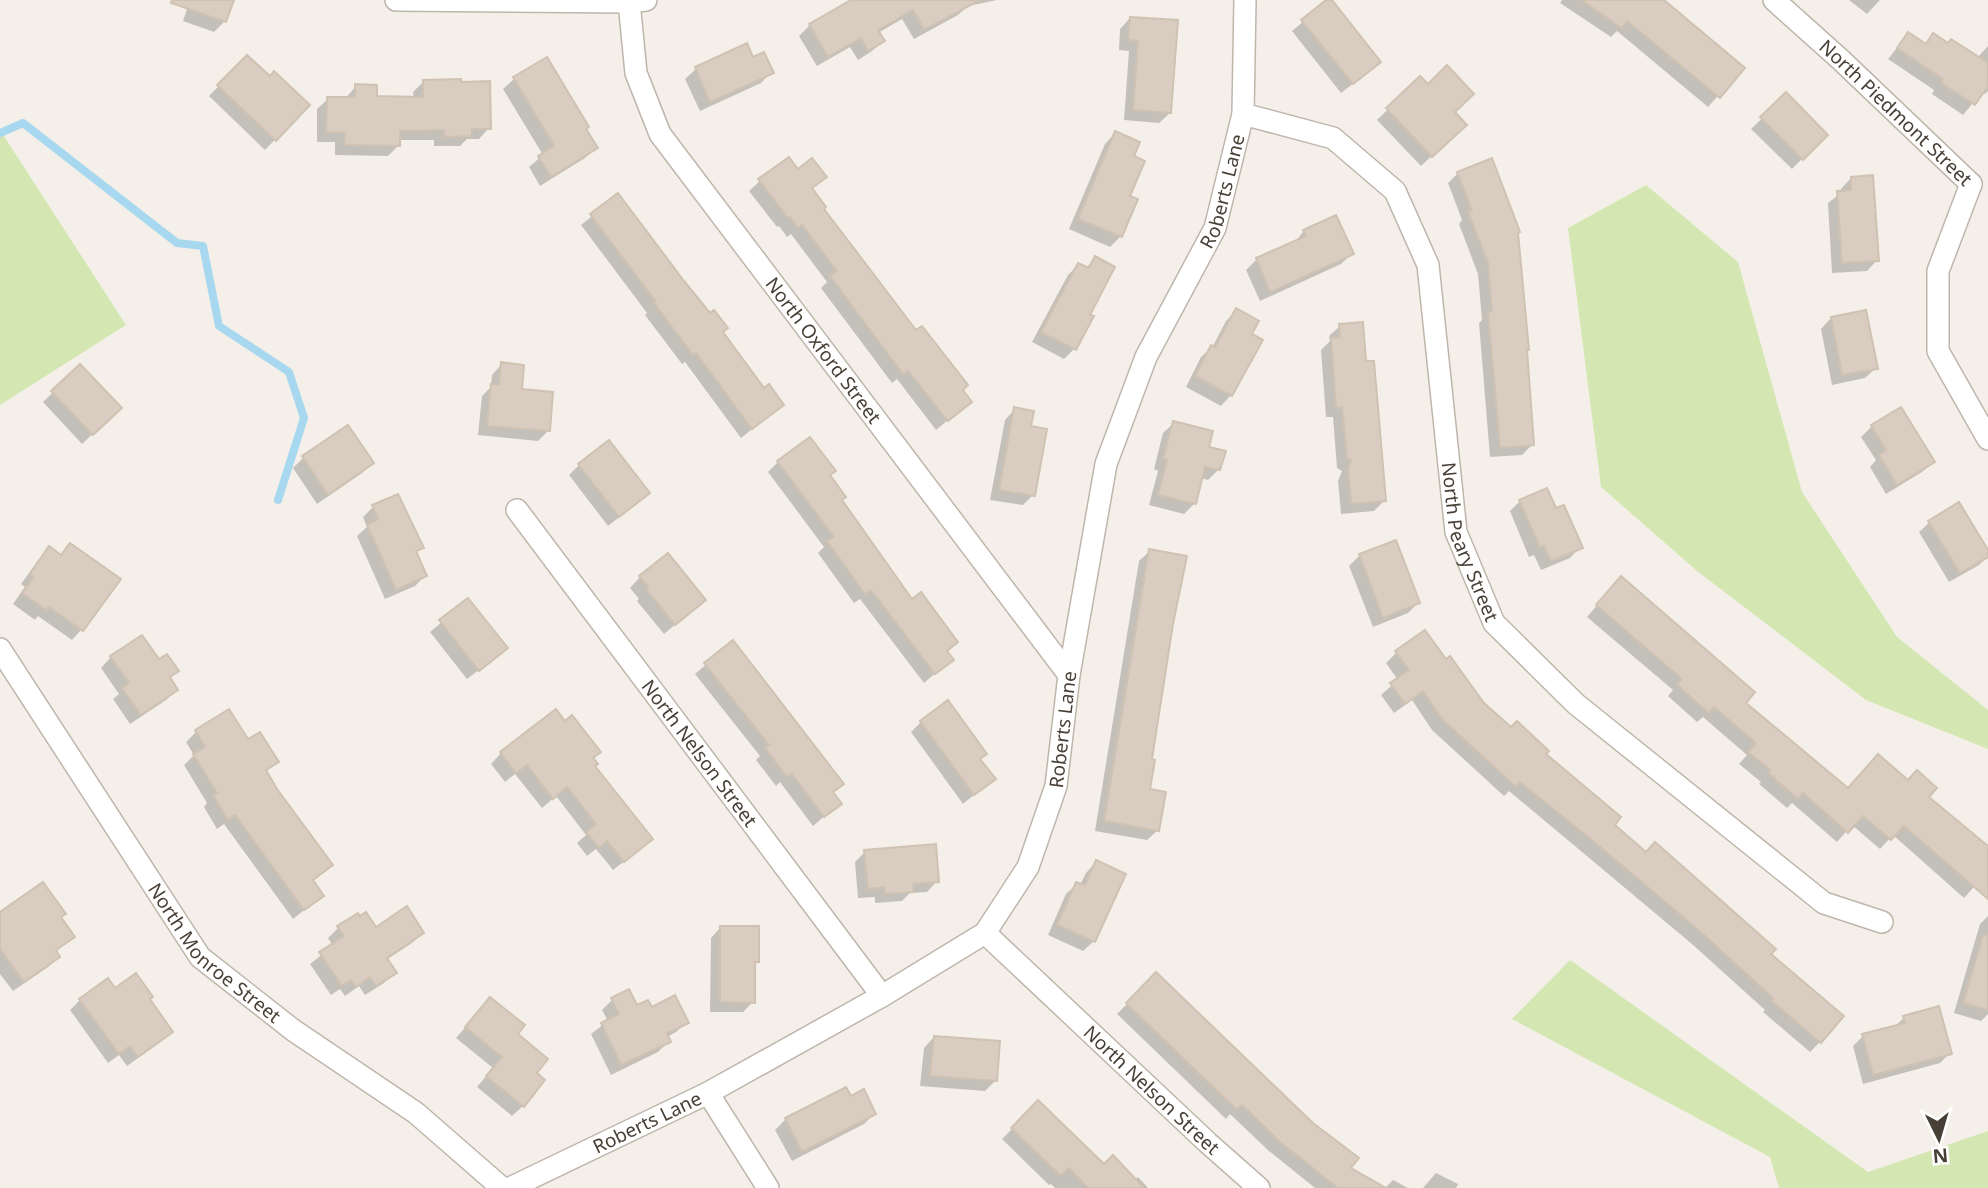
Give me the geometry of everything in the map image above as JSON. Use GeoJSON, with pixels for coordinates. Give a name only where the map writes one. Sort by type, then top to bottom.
{"type":"FeatureCollection","features":[{"type":"Feature","properties":{"kind":"street"},"geometry":{"type":"LineString","coordinates":[[396,0],[638,1]]}},
{"type":"Feature","properties":{"kind":"street","name":"Roberts Lane"},"geometry":{"type":"LineString","coordinates":[[510,1188],[708,1093],[882,996],[985,933],[1028,867],[1056,786],[1069,675],[1106,464],[1146,357],[1215,228],[1243,114],[1245,0]]}},
{"type":"Feature","properties":{"kind":"street","name":"North Piedmont Street"},"geometry":{"type":"LineString","coordinates":[[1774,0],[1979,181],[1938,271],[1938,351],[1988,439]]}},
{"type":"Feature","properties":{"kind":"street","name":"North Oxford Street"},"geometry":{"type":"LineString","coordinates":[[638,1],[636,73],[660,134],[1069,675]]}},
{"type":"Feature","properties":{"kind":"street","name":"North Peary Street"},"geometry":{"type":"LineString","coordinates":[[1243,114],[1333,138],[1395,191],[1428,265],[1456,532],[1494,622],[1576,704],[1824,903],[1882,922]]}},
{"type":"Feature","properties":{"kind":"street","name":"North Nelson Street"},"geometry":{"type":"LineString","coordinates":[[517,510],[882,996]]}},
{"type":"Feature","properties":{"kind":"street","name":"North Monroe Street"},"geometry":{"type":"LineString","coordinates":[[0,649],[200,957],[293,1030],[416,1113],[502,1188]]}},
{"type":"Feature","properties":{"kind":"street","name":"North Nelson Street"},"geometry":{"type":"LineString","coordinates":[[985,933],[1259,1188]]}},
{"type":"Feature","properties":{"kind":"street"},"geometry":{"type":"LineString","coordinates":[[708,1093],[768,1188]]}},
{"type":"Feature","properties":{"kind":"green space"},"geometry":{"type":"Polygon","coordinates":[[[0,130],[126,325],[0,405],[0,130]]]}},
{"type":"Feature","properties":{"kind":"green space"},"geometry":{"type":"Polygon","coordinates":[[[1646,185],[1738,262],[1802,492],[1897,637],[1988,710],[1988,749],[1866,700],[1697,571],[1601,487],[1568,228],[1646,185]]]}},
{"type":"Feature","properties":{"kind":"green space"},"geometry":{"type":"Polygon","coordinates":[[[1570,960],[1868,1172],[1988,1131],[1988,1188],[1779,1188],[1770,1157],[1512,1019],[1570,960]]]}},
{"type":"Feature","properties":{"kind":"building"},"geometry":{"type":"Polygon","coordinates":[[[172,0],[234,0],[226,22],[171,3],[172,0]]]}},
{"type":"Feature","properties":{"kind":"building"},"geometry":{"type":"Polygon","coordinates":[[[851,0],[980,0],[924,30],[913,10],[878,30],[885,41],[868,51],[861,38],[828,57],[809,24],[851,0]]]}},
{"type":"Feature","properties":{"kind":"building"},"geometry":{"type":"Polygon","coordinates":[[[1326,0],[1332,0],[1381,62],[1353,84],[1301,20],[1326,0]]]}},
{"type":"Feature","properties":{"kind":"building"},"geometry":{"type":"Polygon","coordinates":[[[1581,0],[1664,0],[1745,68],[1720,98],[1627,21],[1622,28],[1581,0]]]}},
{"type":"Feature","properties":{"kind":"building"},"geometry":{"type":"Polygon","coordinates":[[[1130,17],[1178,20],[1171,113],[1133,110],[1138,41],[1128,40],[1130,17]]]}},
{"type":"Feature","properties":{"kind":"building"},"geometry":{"type":"Polygon","coordinates":[[[1908,32],[1926,44],[1933,33],[1948,43],[1951,39],[1988,63],[1988,86],[1975,105],[1941,83],[1943,79],[1897,48],[1908,32]]]}},
{"type":"Feature","properties":{"kind":"building"},"geometry":{"type":"Polygon","coordinates":[[[747,43],[753,57],[764,52],[774,73],[710,102],[695,67],[747,43]]]}},
{"type":"Feature","properties":{"kind":"building"},"geometry":{"type":"Polygon","coordinates":[[[247,55],[270,76],[274,71],[310,105],[276,141],[217,85],[247,55]]]}},
{"type":"Feature","properties":{"kind":"building"},"geometry":{"type":"Polygon","coordinates":[[[547,57],[589,127],[586,129],[598,148],[551,177],[538,156],[554,146],[513,77],[547,57]]]}},
{"type":"Feature","properties":{"kind":"building"},"geometry":{"type":"Polygon","coordinates":[[[1447,65],[1474,94],[1455,112],[1467,125],[1432,157],[1386,108],[1420,76],[1428,84],[1447,65]]]}},
{"type":"Feature","properties":{"kind":"building"},"geometry":{"type":"Polygon","coordinates":[[[461,79],[461,82],[490,81],[491,129],[472,129],[472,136],[444,137],[444,130],[400,131],[400,146],[344,145],[345,133],[326,132],[327,97],[355,97],[355,84],[377,85],[377,96],[423,97],[423,80],[461,79]]]}},
{"type":"Feature","properties":{"kind":"building"},"geometry":{"type":"Polygon","coordinates":[[[1786,92],[1828,135],[1803,160],[1760,117],[1786,92]]]}},
{"type":"Feature","properties":{"kind":"building"},"geometry":{"type":"Polygon","coordinates":[[[1115,131],[1140,142],[1134,156],[1145,161],[1130,196],[1138,199],[1122,237],[1078,219],[1115,131]]]}},
{"type":"Feature","properties":{"kind":"building"},"geometry":{"type":"Polygon","coordinates":[[[789,157],[798,169],[812,158],[827,177],[812,188],[826,207],[824,209],[916,330],[922,326],[968,385],[963,390],[972,402],[948,421],[908,371],[903,374],[830,276],[837,271],[802,225],[798,228],[790,217],[788,218],[758,179],[789,157]]]}},
{"type":"Feature","properties":{"kind":"building"},"geometry":{"type":"Polygon","coordinates":[[[1492,158],[1520,232],[1534,445],[1500,448],[1488,311],[1492,311],[1488,263],[1468,212],[1472,210],[1457,172],[1492,158]]]}},
{"type":"Feature","properties":{"kind":"building"},"geometry":{"type":"Polygon","coordinates":[[[1873,175],[1879,261],[1842,263],[1837,191],[1851,190],[1851,177],[1873,175]]]}},
{"type":"Feature","properties":{"kind":"building"},"geometry":{"type":"Polygon","coordinates":[[[618,193],[710,313],[714,310],[728,328],[723,332],[764,388],[769,384],[784,405],[752,429],[696,353],[693,355],[590,214],[618,193]]]}},
{"type":"Feature","properties":{"kind":"building"},"geometry":{"type":"Polygon","coordinates":[[[1336,215],[1354,254],[1270,292],[1256,258],[1306,236],[1303,230],[1336,215]]]}},
{"type":"Feature","properties":{"kind":"building"},"geometry":{"type":"Polygon","coordinates":[[[1095,256],[1115,267],[1090,315],[1094,316],[1076,350],[1041,332],[1078,263],[1089,268],[1095,256]]]}},
{"type":"Feature","properties":{"kind":"building"},"geometry":{"type":"Polygon","coordinates":[[[1236,308],[1259,321],[1252,334],[1263,340],[1232,396],[1195,376],[1211,345],[1215,347],[1236,308]]]}},
{"type":"Feature","properties":{"kind":"building"},"geometry":{"type":"Polygon","coordinates":[[[1866,310],[1878,369],[1842,375],[1831,317],[1866,310]]]}},
{"type":"Feature","properties":{"kind":"building"},"geometry":{"type":"Polygon","coordinates":[[[1363,322],[1366,361],[1374,361],[1386,501],[1351,504],[1348,469],[1351,460],[1347,458],[1342,407],[1336,408],[1331,338],[1340,337],[1339,324],[1363,322]]]}},
{"type":"Feature","properties":{"kind":"building"},"geometry":{"type":"Polygon","coordinates":[[[501,362],[524,365],[522,389],[553,392],[550,431],[487,426],[491,384],[499,384],[501,362]]]}},
{"type":"Feature","properties":{"kind":"building"},"geometry":{"type":"Polygon","coordinates":[[[80,364],[122,408],[93,435],[51,391],[80,364]]]}},
{"type":"Feature","properties":{"kind":"building"},"geometry":{"type":"Polygon","coordinates":[[[1014,407],[1034,411],[1031,426],[1047,429],[1035,496],[999,490],[1014,407]]]}},
{"type":"Feature","properties":{"kind":"building"},"geometry":{"type":"Polygon","coordinates":[[[1901,407],[1935,462],[1897,485],[1879,455],[1886,450],[1871,425],[1901,407]]]}},
{"type":"Feature","properties":{"kind":"building"},"geometry":{"type":"Polygon","coordinates":[[[1173,421],[1213,431],[1209,447],[1226,451],[1220,470],[1205,467],[1196,504],[1158,495],[1167,460],[1163,459],[1173,421]]]}},
{"type":"Feature","properties":{"kind":"building"},"geometry":{"type":"Polygon","coordinates":[[[348,425],[374,463],[328,495],[302,456],[348,425]]]}},
{"type":"Feature","properties":{"kind":"building"},"geometry":{"type":"Polygon","coordinates":[[[810,437],[836,471],[830,475],[846,497],[842,500],[912,599],[921,592],[958,642],[947,651],[954,660],[935,674],[871,590],[865,594],[827,541],[834,537],[777,461],[810,437]]]}},
{"type":"Feature","properties":{"kind":"building"},"geometry":{"type":"Polygon","coordinates":[[[609,440],[650,493],[619,517],[578,464],[609,440]]]}},
{"type":"Feature","properties":{"kind":"building"},"geometry":{"type":"Polygon","coordinates":[[[1547,488],[1556,508],[1564,505],[1583,548],[1551,561],[1544,546],[1540,548],[1519,500],[1547,488]]]}},
{"type":"Feature","properties":{"kind":"building"},"geometry":{"type":"Polygon","coordinates":[[[398,494],[424,548],[416,551],[427,576],[396,590],[367,525],[378,519],[372,505],[398,494]]]}},
{"type":"Feature","properties":{"kind":"building"},"geometry":{"type":"Polygon","coordinates":[[[1959,502],[1988,550],[1988,557],[1960,573],[1928,521],[1959,502]]]}},
{"type":"Feature","properties":{"kind":"building"},"geometry":{"type":"Polygon","coordinates":[[[1396,540],[1420,603],[1383,618],[1359,554],[1396,540]]]}},
{"type":"Feature","properties":{"kind":"building"},"geometry":{"type":"Polygon","coordinates":[[[70,543],[121,579],[83,631],[49,607],[46,610],[22,593],[34,577],[30,574],[49,546],[61,555],[70,543]]]}},
{"type":"Feature","properties":{"kind":"building"},"geometry":{"type":"Polygon","coordinates":[[[1149,549],[1187,556],[1173,624],[1152,759],[1155,760],[1150,789],[1166,792],[1159,831],[1104,821],[1149,549]]]}},
{"type":"Feature","properties":{"kind":"building"},"geometry":{"type":"Polygon","coordinates":[[[668,553],[706,600],[675,625],[639,576],[668,553]]]}},
{"type":"Feature","properties":{"kind":"building"},"geometry":{"type":"Polygon","coordinates":[[[1621,576],[1755,692],[1746,703],[1848,788],[1878,754],[1908,780],[1917,770],[1937,788],[1929,797],[1988,846],[1988,899],[1904,826],[1891,840],[1863,816],[1848,833],[1803,793],[1798,799],[1768,773],[1770,770],[1748,752],[1756,743],[1714,707],[1709,713],[1677,685],[1682,679],[1596,605],[1621,576]]]}},
{"type":"Feature","properties":{"kind":"building"},"geometry":{"type":"Polygon","coordinates":[[[468,598],[508,648],[479,671],[439,620],[468,598]]]}},
{"type":"Feature","properties":{"kind":"building"},"geometry":{"type":"Polygon","coordinates":[[[1425,630],[1446,659],[1450,656],[1484,703],[1511,727],[1517,721],[1549,751],[1546,754],[1621,817],[1615,825],[1646,852],[1655,842],[1776,949],[1771,954],[1844,1016],[1821,1043],[1772,1001],[1774,999],[1703,934],[1598,845],[1520,782],[1516,787],[1442,719],[1423,691],[1405,704],[1390,683],[1409,670],[1395,651],[1425,630]]]}},
{"type":"Feature","properties":{"kind":"building"},"geometry":{"type":"Polygon","coordinates":[[[142,635],[159,659],[167,654],[179,671],[170,677],[178,690],[141,715],[122,688],[129,683],[110,656],[142,635]]]}},
{"type":"Feature","properties":{"kind":"building"},"geometry":{"type":"Polygon","coordinates":[[[733,640],[844,784],[833,792],[842,804],[824,817],[792,774],[787,777],[765,748],[769,745],[704,663],[733,640]]]}},
{"type":"Feature","properties":{"kind":"building"},"geometry":{"type":"Polygon","coordinates":[[[948,700],[987,754],[980,759],[996,779],[974,795],[920,721],[948,700]]]}},
{"type":"Feature","properties":{"kind":"building"},"geometry":{"type":"Polygon","coordinates":[[[229,709],[248,739],[260,732],[279,762],[266,770],[333,865],[313,880],[324,896],[304,910],[235,815],[228,820],[213,795],[217,793],[193,754],[205,747],[195,730],[229,709]]]}},
{"type":"Feature","properties":{"kind":"building"},"geometry":{"type":"Polygon","coordinates":[[[556,709],[565,721],[572,715],[601,752],[593,758],[598,764],[595,766],[653,839],[624,862],[607,841],[599,848],[586,832],[596,824],[567,787],[553,799],[527,765],[516,773],[500,752],[556,709]]]}},
{"type":"Feature","properties":{"kind":"building"},"geometry":{"type":"Polygon","coordinates":[[[936,844],[939,882],[913,884],[914,892],[885,894],[884,887],[868,889],[864,850],[936,844]]]}},
{"type":"Feature","properties":{"kind":"building"},"geometry":{"type":"Polygon","coordinates":[[[1096,860],[1126,874],[1095,942],[1057,925],[1076,882],[1085,885],[1096,860]]]}},
{"type":"Feature","properties":{"kind":"building"},"geometry":{"type":"Polygon","coordinates":[[[43,882],[66,914],[61,917],[75,937],[56,950],[60,957],[24,982],[0,949],[0,912],[43,882]]]}},
{"type":"Feature","properties":{"kind":"building"},"geometry":{"type":"Polygon","coordinates":[[[407,906],[424,933],[387,958],[397,973],[376,986],[370,977],[356,987],[351,980],[342,986],[319,952],[344,936],[337,926],[358,913],[360,916],[366,912],[376,927],[407,906]]]}},
{"type":"Feature","properties":{"kind":"building"},"geometry":{"type":"Polygon","coordinates":[[[720,926],[759,926],[759,962],[755,962],[755,1003],[720,1002],[720,926]]]}},
{"type":"Feature","properties":{"kind":"building"},"geometry":{"type":"Polygon","coordinates":[[[1983,935],[1988,936],[1988,1010],[1963,1003],[1983,935]]]}},
{"type":"Feature","properties":{"kind":"building"},"geometry":{"type":"Polygon","coordinates":[[[1156,972],[1313,1123],[1359,1158],[1351,1168],[1386,1188],[1338,1188],[1279,1141],[1242,1105],[1237,1110],[1126,1003],[1156,972]]]}},
{"type":"Feature","properties":{"kind":"building"},"geometry":{"type":"Polygon","coordinates":[[[136,973],[173,1032],[138,1057],[130,1046],[119,1054],[79,999],[108,978],[115,988],[136,973]]]}},
{"type":"Feature","properties":{"kind":"building"},"geometry":{"type":"Polygon","coordinates":[[[629,989],[637,1005],[648,1000],[652,1007],[675,995],[689,1023],[667,1033],[671,1042],[621,1065],[601,1023],[619,1014],[611,998],[629,989]]]}},
{"type":"Feature","properties":{"kind":"building"},"geometry":{"type":"Polygon","coordinates":[[[490,997],[525,1025],[518,1034],[548,1059],[537,1073],[545,1080],[524,1107],[486,1076],[502,1057],[465,1027],[490,997]]]}},
{"type":"Feature","properties":{"kind":"building"},"geometry":{"type":"Polygon","coordinates":[[[1939,1006],[1952,1054],[1873,1075],[1862,1034],[1905,1023],[1903,1016],[1939,1006]]]}},
{"type":"Feature","properties":{"kind":"building"},"geometry":{"type":"Polygon","coordinates":[[[934,1036],[1000,1041],[997,1081],[930,1076],[934,1036]]]}},
{"type":"Feature","properties":{"kind":"building"},"geometry":{"type":"Polygon","coordinates":[[[846,1087],[851,1096],[864,1089],[876,1114],[802,1152],[785,1118],[846,1087]]]}},
{"type":"Feature","properties":{"kind":"building"},"geometry":{"type":"Polygon","coordinates":[[[1038,1100],[1104,1164],[1113,1155],[1144,1188],[1088,1188],[1069,1168],[1061,1176],[1011,1128],[1038,1100]]]}},
{"type":"Feature","properties":{"kind":"waterway"},"geometry":{"type":"LineString","coordinates":[[0,133],[23,123],[177,243],[203,246],[219,326],[289,372],[304,418],[278,500]]}}]}
